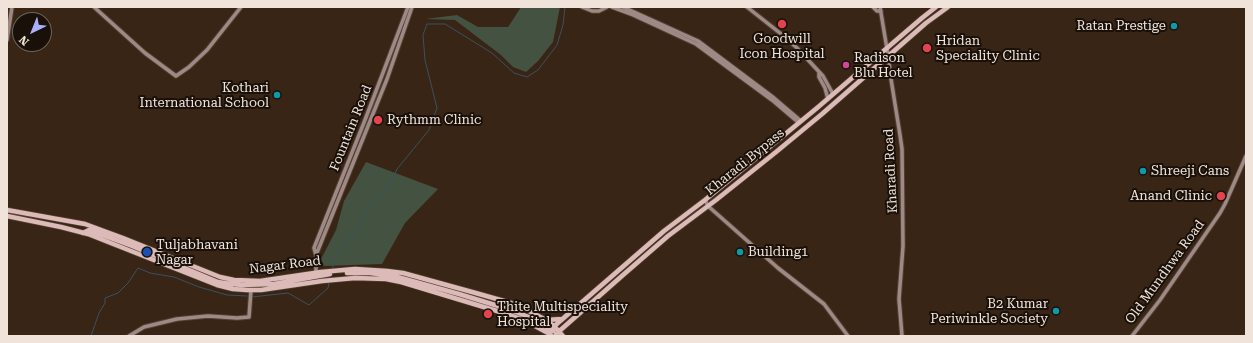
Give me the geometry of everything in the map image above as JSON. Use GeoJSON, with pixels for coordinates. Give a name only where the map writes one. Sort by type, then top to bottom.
{"type":"FeatureCollection","features":[{"type":"Feature","properties":{"kind":"highway","name":"Kharadi Bypass"},"geometry":{"type":"LineString","coordinates":[[553,328],[664,231],[706,199],[828,99],[936,7]]}},
{"type":"Feature","properties":{"kind":"highway","name":"Kharadi Bypass"},"geometry":{"type":"LineString","coordinates":[[556,334],[668,236],[710,205],[822,114],[929,20],[948,7]]}},
{"type":"Feature","properties":{"kind":"highway","name":"Nagar Road"},"geometry":{"type":"LineString","coordinates":[[7,210],[81,224],[123,238],[220,277],[234,280],[260,281],[316,275]]}},
{"type":"Feature","properties":{"kind":"highway","name":"Nagar Road"},"geometry":{"type":"LineString","coordinates":[[7,216],[82,232],[217,285],[233,289],[251,290],[355,278],[371,278],[401,282],[507,314],[548,333],[563,336]]}},
{"type":"Feature","properties":{"kind":"highway"},"geometry":{"type":"LineString","coordinates":[[81,224],[82,232],[89,230],[132,246],[218,282],[242,285],[288,282],[316,275],[332,273],[370,273],[394,276],[495,304],[553,328]]}},
{"type":"Feature","properties":{"kind":"highway","name":"Nagar Road"},"geometry":{"type":"LineString","coordinates":[[332,273],[372,270],[403,273],[472,292],[529,311],[546,320],[556,334]]}},
{"type":"Feature","properties":{"kind":"highway"},"geometry":{"type":"LineString","coordinates":[[309,283],[316,275]]}},
{"type":"Feature","properties":{"kind":"highway"},"geometry":{"type":"LineString","coordinates":[[546,320],[562,319]]}},
{"type":"Feature","properties":{"kind":"street"},"geometry":{"type":"LineString","coordinates":[[7,40],[12,7]]}},
{"type":"Feature","properties":{"kind":"street"},"geometry":{"type":"LineString","coordinates":[[94,7],[145,53],[176,76],[189,67],[207,50],[241,7]]}},
{"type":"Feature","properties":{"kind":"street","name":"Fountain Road"},"geometry":{"type":"LineString","coordinates":[[316,275],[316,255],[314,248],[366,120],[408,7]]}},
{"type":"Feature","properties":{"kind":"street","name":"Fountain Road"},"geometry":{"type":"LineString","coordinates":[[316,255],[387,79],[412,7]]}},
{"type":"Feature","properties":{"kind":"street"},"geometry":{"type":"LineString","coordinates":[[582,7],[592,11],[599,11],[607,7]]}},
{"type":"Feature","properties":{"kind":"street"},"geometry":{"type":"LineString","coordinates":[[612,7],[631,14],[696,44],[800,122]]}},
{"type":"Feature","properties":{"kind":"street"},"geometry":{"type":"LineString","coordinates":[[623,7],[698,41],[774,98],[800,122]]}},
{"type":"Feature","properties":{"kind":"street"},"geometry":{"type":"LineString","coordinates":[[747,7],[785,37],[823,76],[833,94]]}},
{"type":"Feature","properties":{"kind":"street"},"geometry":{"type":"LineString","coordinates":[[873,7],[877,11],[881,9]]}},
{"type":"Feature","properties":{"kind":"street","name":"Kharadi Road"},"geometry":{"type":"LineString","coordinates":[[881,9],[890,79],[897,111],[902,149],[904,238],[900,309],[902,336]]}},
{"type":"Feature","properties":{"kind":"street"},"geometry":{"type":"LineString","coordinates":[[819,73],[819,77],[825,88],[828,99]]}},
{"type":"Feature","properties":{"kind":"street","name":"Old Mundhwa Road"},"geometry":{"type":"LineString","coordinates":[[1132,336],[1220,213],[1246,156]]}},
{"type":"Feature","properties":{"kind":"street"},"geometry":{"type":"LineString","coordinates":[[341,179],[346,182]]}},
{"type":"Feature","properties":{"kind":"street"},"geometry":{"type":"LineString","coordinates":[[706,199],[713,210],[792,280],[824,304],[848,336]]}},
{"type":"Feature","properties":{"kind":"street"},"geometry":{"type":"LineString","coordinates":[[129,336],[144,327],[177,319],[208,316],[238,318],[249,317],[251,290]]}},
{"type":"Feature","properties":{"kind":"green space"},"geometry":{"type":"Polygon","coordinates":[[[521,7],[560,7],[553,42],[538,61],[526,72],[513,67],[501,55],[455,20],[425,19],[457,15],[478,27],[508,27],[521,7]]]}},
{"type":"Feature","properties":{"kind":"green space"},"geometry":{"type":"Polygon","coordinates":[[[366,162],[438,189],[405,223],[382,264],[324,266],[321,259],[336,230],[344,201],[366,162]]]}},
{"type":"Feature","properties":{"kind":"waterway"},"geometry":{"type":"LineString","coordinates":[[332,270],[335,259],[346,243],[358,230],[367,212],[390,185],[397,169],[429,130],[437,108],[425,60],[423,35],[427,24],[445,24],[492,53],[514,73],[527,77],[538,70],[557,45],[563,25],[565,7]]}},
{"type":"Feature","properties":{"kind":"waterway"},"geometry":{"type":"LineString","coordinates":[[91,336],[99,313],[105,303],[105,298],[118,293],[128,283],[138,268],[150,273],[174,277],[199,287],[227,295],[247,296]]}},
{"type":"Feature","properties":{"kind":"waterway"},"geometry":{"type":"LineString","coordinates":[[252,297],[288,293],[309,305],[328,288],[329,283]]}},
{"type":"Feature","properties":{"kind":"place","name":"Goodwill Icon Hospital"},"geometry":{"type":"Point","coordinates":[782,24]}},
{"type":"Feature","properties":{"kind":"place","name":"Ratan Prestige"},"geometry":{"type":"Point","coordinates":[1174,26]}},
{"type":"Feature","properties":{"kind":"place","name":"Hridan Speciality Clinic"},"geometry":{"type":"Point","coordinates":[927,48]}},
{"type":"Feature","properties":{"kind":"place","name":"Radison Blu Hotel"},"geometry":{"type":"Point","coordinates":[846,65]}},
{"type":"Feature","properties":{"kind":"place","name":"Kothari International School"},"geometry":{"type":"Point","coordinates":[277,95]}},
{"type":"Feature","properties":{"kind":"place","name":"Rythmm Clinic"},"geometry":{"type":"Point","coordinates":[378,120]}},
{"type":"Feature","properties":{"kind":"place","name":"Shreeji Cans"},"geometry":{"type":"Point","coordinates":[1143,171]}},
{"type":"Feature","properties":{"kind":"place","name":"Anand Clinic"},"geometry":{"type":"Point","coordinates":[1221,196]}},
{"type":"Feature","properties":{"kind":"place","name":"Tuljabhavani Nagar"},"geometry":{"type":"Point","coordinates":[147,252]}},
{"type":"Feature","properties":{"kind":"place","name":"Building1"},"geometry":{"type":"Point","coordinates":[740,252]}},
{"type":"Feature","properties":{"kind":"place","name":"B2 Kumar Periwinkle Society"},"geometry":{"type":"Point","coordinates":[1056,311]}},
{"type":"Feature","properties":{"kind":"place","name":"Thite Multispeciality Hospital"},"geometry":{"type":"Point","coordinates":[488,314]}}]}
